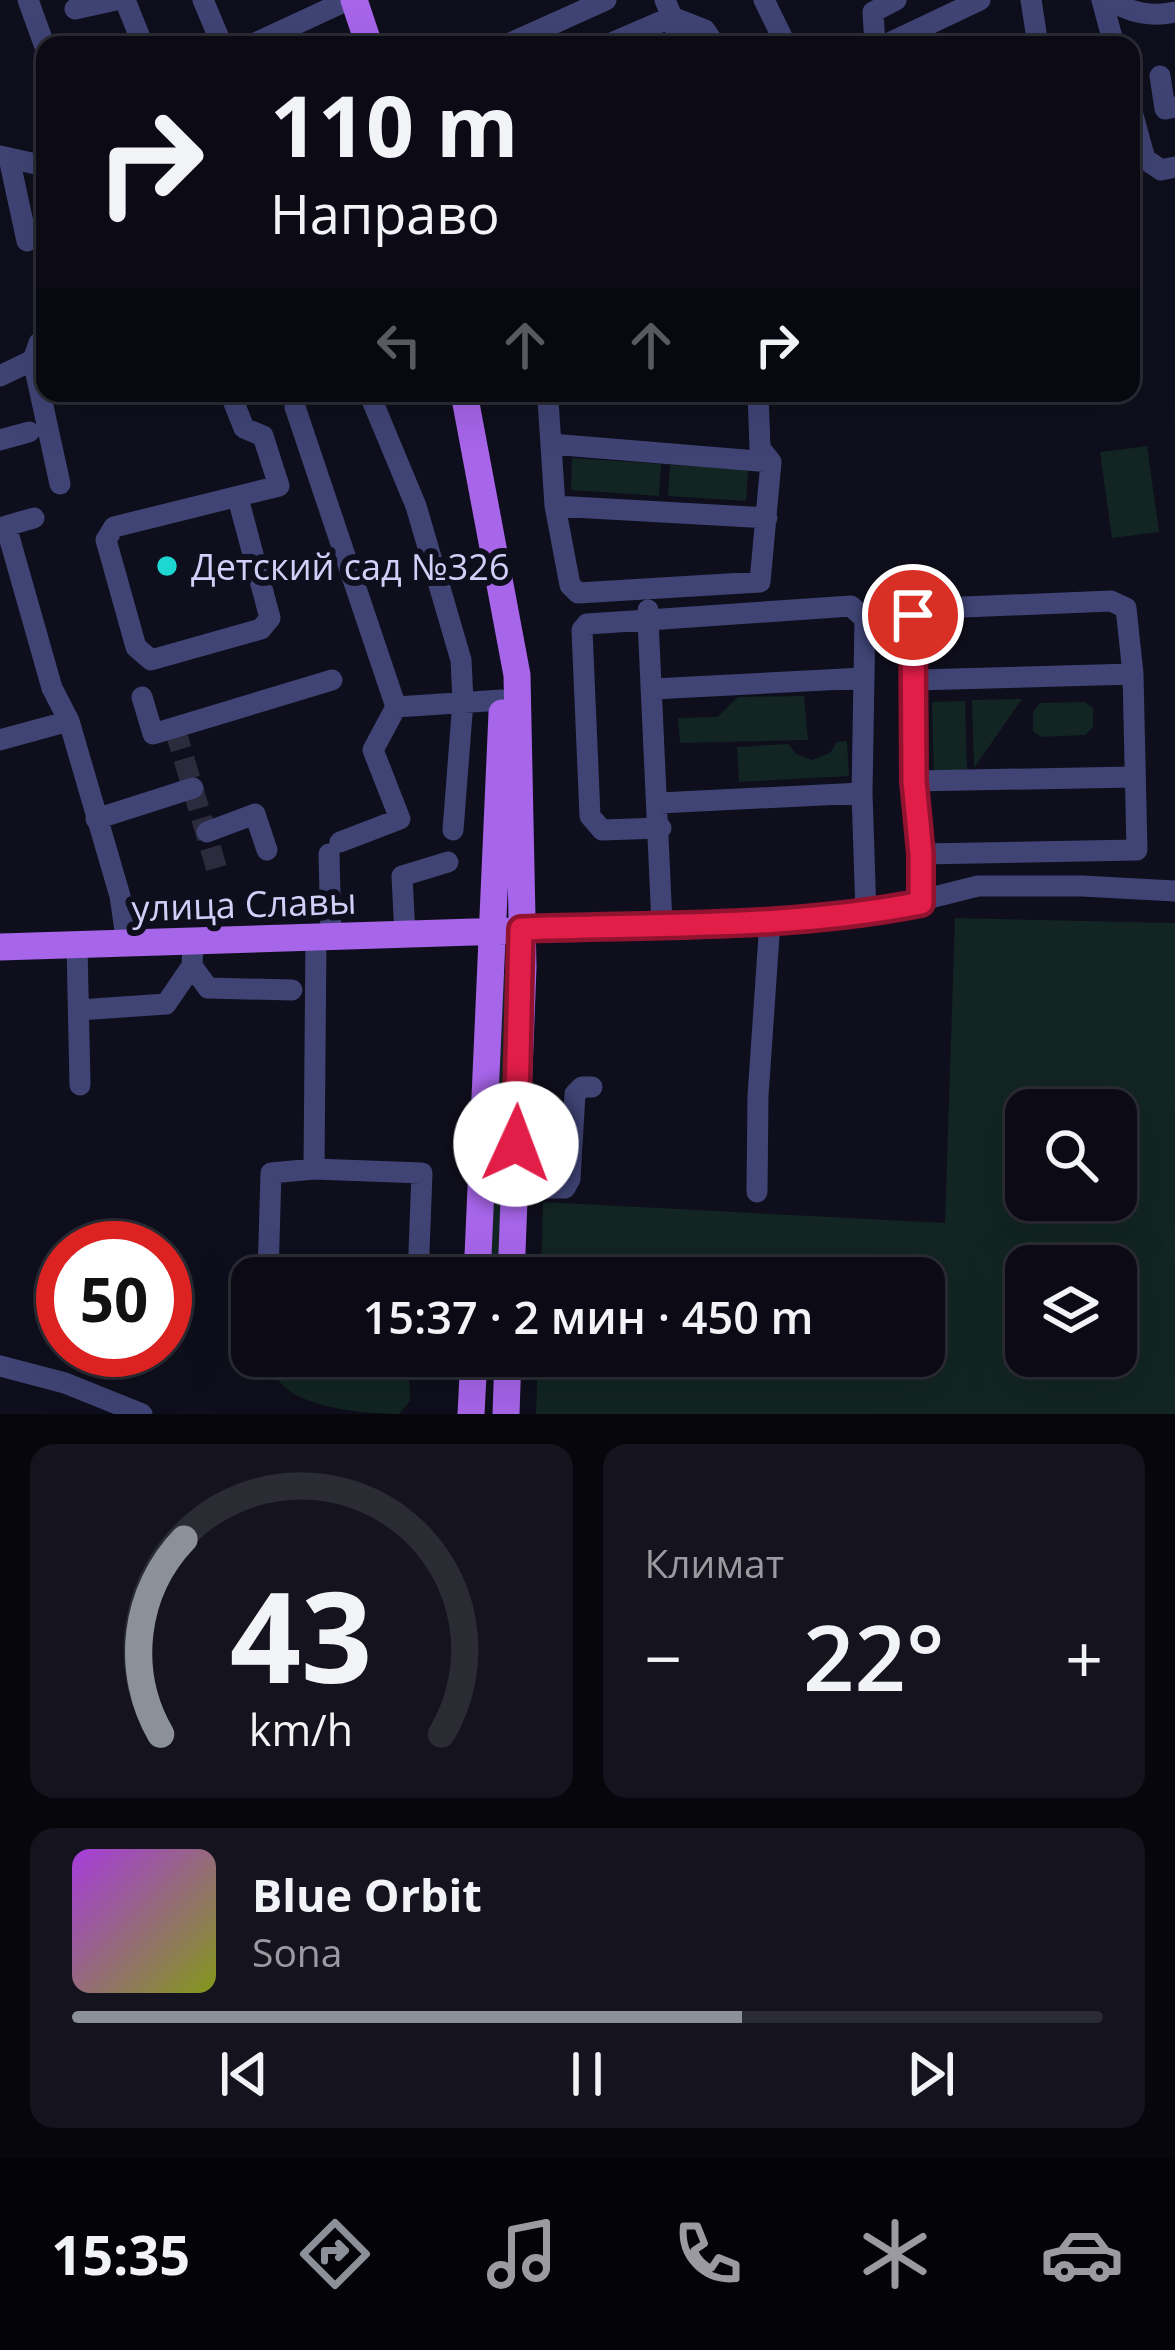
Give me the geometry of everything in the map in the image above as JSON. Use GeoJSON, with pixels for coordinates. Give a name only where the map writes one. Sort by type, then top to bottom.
{"type":"FeatureCollection","features":[{"type":"Feature","properties":{"kind":"main road"},"geometry":{"type":"LineString","coordinates":[[351,0],[365,36]]}},
{"type":"Feature","properties":{"kind":"main road"},"geometry":{"type":"LineString","coordinates":[[466,402],[517,675],[521,929],[512,1257]]}},
{"type":"Feature","properties":{"kind":"main road"},"geometry":{"type":"LineString","coordinates":[[478,1257],[502,700],[501,608]]}},
{"type":"Feature","properties":{"kind":"main road","name":"улица Славы"},"geometry":{"type":"LineString","coordinates":[[0,947],[127,944],[193,954],[323,936],[521,929]]}},
{"type":"Feature","properties":{"kind":"main road"},"geometry":{"type":"LineString","coordinates":[[471,1414],[472,1377]]}},
{"type":"Feature","properties":{"kind":"main road"},"geometry":{"type":"LineString","coordinates":[[506,1414],[507,1377]]}},
{"type":"Feature","properties":{"kind":"street"},"geometry":{"type":"LineString","coordinates":[[28,0],[41,36]]}},
{"type":"Feature","properties":{"kind":"street"},"geometry":{"type":"LineString","coordinates":[[75,9],[116,0]]}},
{"type":"Feature","properties":{"kind":"street"},"geometry":{"type":"LineString","coordinates":[[125,0],[139,36]]}},
{"type":"Feature","properties":{"kind":"street"},"geometry":{"type":"LineString","coordinates":[[203,0],[218,36]]}},
{"type":"Feature","properties":{"kind":"street"},"geometry":{"type":"LineString","coordinates":[[264,36],[304,8],[351,0]]}},
{"type":"Feature","properties":{"kind":"street"},"geometry":{"type":"LineString","coordinates":[[526,36],[606,0]]}},
{"type":"Feature","properties":{"kind":"street"},"geometry":{"type":"LineString","coordinates":[[764,0],[782,36]]}},
{"type":"Feature","properties":{"kind":"street"},"geometry":{"type":"LineString","coordinates":[[874,36],[870,6],[896,0]]}},
{"type":"Feature","properties":{"kind":"street"},"geometry":{"type":"LineString","coordinates":[[904,36],[980,0]]}},
{"type":"Feature","properties":{"kind":"street"},"geometry":{"type":"LineString","coordinates":[[1031,0],[1037,36]]}},
{"type":"Feature","properties":{"kind":"street"},"geometry":{"type":"LineString","coordinates":[[1106,0],[1141,14],[1175,12]]}},
{"type":"Feature","properties":{"kind":"street"},"geometry":{"type":"LineString","coordinates":[[1106,0],[1112,36]]}},
{"type":"Feature","properties":{"kind":"street"},"geometry":{"type":"LineString","coordinates":[[622,36],[669,8],[709,36]]}},
{"type":"Feature","properties":{"kind":"street"},"geometry":{"type":"LineString","coordinates":[[1160,76],[1165,109],[1175,106]]}},
{"type":"Feature","properties":{"kind":"street"},"geometry":{"type":"LineString","coordinates":[[1140,143],[1144,159],[1160,170],[1175,167]]}},
{"type":"Feature","properties":{"kind":"street"},"geometry":{"type":"LineString","coordinates":[[28,241],[5,157],[36,164]]}},
{"type":"Feature","properties":{"kind":"street"},"geometry":{"type":"LineString","coordinates":[[0,376],[36,352]]}},
{"type":"Feature","properties":{"kind":"street"},"geometry":{"type":"LineString","coordinates":[[44,402],[60,484]]}},
{"type":"Feature","properties":{"kind":"street"},"geometry":{"type":"LineString","coordinates":[[234,402],[244,428],[263,436],[279,486],[114,527],[106,540],[136,647],[152,660],[261,629],[270,618],[238,498]]}},
{"type":"Feature","properties":{"kind":"street"},"geometry":{"type":"LineString","coordinates":[[374,402],[416,506],[461,660],[463,701],[453,830]]}},
{"type":"Feature","properties":{"kind":"street"},"geometry":{"type":"LineString","coordinates":[[548,402],[555,506],[572,591],[760,582],[771,462],[760,448],[758,402]]}},
{"type":"Feature","properties":{"kind":"street"},"geometry":{"type":"LineString","coordinates":[[295,407],[396,707],[373,750],[400,819],[334,848],[323,936],[314,1169]]}},
{"type":"Feature","properties":{"kind":"street"},"geometry":{"type":"LineString","coordinates":[[0,440],[47,430]]}},
{"type":"Feature","properties":{"kind":"street"},"geometry":{"type":"LineString","coordinates":[[550,444],[771,462]]}},
{"type":"Feature","properties":{"kind":"street"},"geometry":{"type":"LineString","coordinates":[[555,506],[766,518]]}},
{"type":"Feature","properties":{"kind":"street"},"geometry":{"type":"LineString","coordinates":[[34,518],[6,526],[52,688],[69,722],[120,896],[127,944]]}},
{"type":"Feature","properties":{"kind":"street"},"geometry":{"type":"LineString","coordinates":[[648,589],[662,924]]}},
{"type":"Feature","properties":{"kind":"street"},"geometry":{"type":"LineString","coordinates":[[921,903],[914,781],[913,615],[921,606],[1120,603],[1126,608],[1133,674],[1138,889]]}},
{"type":"Feature","properties":{"kind":"street"},"geometry":{"type":"LineString","coordinates":[[661,828],[602,830],[590,816],[582,630],[587,624],[850,606],[865,619],[866,914]]}},
{"type":"Feature","properties":{"kind":"street"},"geometry":{"type":"LineString","coordinates":[[916,680],[1133,674]]}},
{"type":"Feature","properties":{"kind":"street"},"geometry":{"type":"LineString","coordinates":[[653,689],[863,678]]}},
{"type":"Feature","properties":{"kind":"street"},"geometry":{"type":"LineString","coordinates":[[142,697],[153,734],[332,680]]}},
{"type":"Feature","properties":{"kind":"street"},"geometry":{"type":"LineString","coordinates":[[396,707],[502,700]]}},
{"type":"Feature","properties":{"kind":"street"},"geometry":{"type":"LineString","coordinates":[[0,740],[69,722]]}},
{"type":"Feature","properties":{"kind":"street"},"geometry":{"type":"LineString","coordinates":[[914,781],[1134,777]]}},
{"type":"Feature","properties":{"kind":"street"},"geometry":{"type":"LineString","coordinates":[[96,819],[193,788]]}},
{"type":"Feature","properties":{"kind":"street"},"geometry":{"type":"LineString","coordinates":[[659,803],[862,793]]}},
{"type":"Feature","properties":{"kind":"street"},"geometry":{"type":"LineString","coordinates":[[207,832],[256,814],[267,850]]}},
{"type":"Feature","properties":{"kind":"street"},"geometry":{"type":"LineString","coordinates":[[921,854],[1137,850]]}},
{"type":"Feature","properties":{"kind":"street"},"geometry":{"type":"LineString","coordinates":[[405,936],[402,876],[448,862]]}},
{"type":"Feature","properties":{"kind":"street"},"geometry":{"type":"LineString","coordinates":[[521,929],[866,914],[978,886],[1175,892]]}},
{"type":"Feature","properties":{"kind":"street"},"geometry":{"type":"LineString","coordinates":[[757,1192],[758,1096],[770,921]]}},
{"type":"Feature","properties":{"kind":"street"},"geometry":{"type":"LineString","coordinates":[[77,945],[80,1085]]}},
{"type":"Feature","properties":{"kind":"street"},"geometry":{"type":"LineString","coordinates":[[193,954],[208,988],[292,990]]}},
{"type":"Feature","properties":{"kind":"street"},"geometry":{"type":"LineString","coordinates":[[79,1010],[166,1004],[193,954]]}},
{"type":"Feature","properties":{"kind":"street"},"geometry":{"type":"LineString","coordinates":[[514,1188],[566,1188],[575,1094],[582,1087],[592,1087]]}},
{"type":"Feature","properties":{"kind":"street"},"geometry":{"type":"LineString","coordinates":[[269,1257],[271,1173],[314,1169],[422,1173],[419,1257]]}},
{"type":"Feature","properties":{"kind":"street"},"geometry":{"type":"LineString","coordinates":[[0,1366],[64,1383],[142,1414]]}},
{"type":"Feature","properties":{"kind":"green space"},"geometry":{"type":"Polygon","coordinates":[[[1147,446],[1159,532],[1112,538],[1100,452],[1147,446]]]}},
{"type":"Feature","properties":{"kind":"green space"},"geometry":{"type":"Polygon","coordinates":[[[572,458],[661,464],[659,496],[571,490],[572,458]]]}},
{"type":"Feature","properties":{"kind":"green space"},"geometry":{"type":"Polygon","coordinates":[[[670,465],[748,469],[746,501],[668,496],[670,465]]]}},
{"type":"Feature","properties":{"kind":"green space"},"geometry":{"type":"Polygon","coordinates":[[[804,696],[808,740],[680,743],[678,718],[718,717],[738,697],[804,696]]]}},
{"type":"Feature","properties":{"kind":"green space"},"geometry":{"type":"Polygon","coordinates":[[[1022,699],[974,768],[972,700],[1022,699]]]}},
{"type":"Feature","properties":{"kind":"green space"},"geometry":{"type":"Polygon","coordinates":[[[965,701],[967,774],[934,775],[932,702],[965,701]]]}},
{"type":"Feature","properties":{"kind":"green space"},"geometry":{"type":"Polygon","coordinates":[[[1084,702],[1093,708],[1093,727],[1085,735],[1041,737],[1033,731],[1033,712],[1040,703],[1084,702]]]}},
{"type":"Feature","properties":{"kind":"green space"},"geometry":{"type":"Polygon","coordinates":[[[847,741],[849,776],[739,782],[737,747],[789,744],[796,754],[812,760],[830,753],[837,742],[847,741]]]}},
{"type":"Feature","properties":{"kind":"green space"},"geometry":{"type":"Polygon","coordinates":[[[955,918],[1175,923],[1175,1414],[536,1414],[537,1377],[945,1377],[945,1257],[542,1257],[543,1202],[945,1223],[955,918]]]}},
{"type":"Feature","properties":{"kind":"green space"},"geometry":{"type":"Polygon","coordinates":[[[506,972],[510,978],[500,1257],[488,1257],[502,975],[506,972]]]}},
{"type":"Feature","properties":{"kind":"green space"},"geometry":{"type":"Polygon","coordinates":[[[278,1377],[409,1377],[410,1401],[399,1414],[363,1412],[320,1404],[284,1387],[278,1377]]]}},
{"type":"Feature","properties":{"kind":"tunnel"},"geometry":{"type":"LineString","coordinates":[[175,729],[218,873]]}},
{"type":"Feature","properties":{"kind":"place","name":"Детский сад №326"},"geometry":{"type":"Point","coordinates":[167,566]}},
{"type":"Feature","properties":{"kind":"route"},"geometry":{"type":"LineString","coordinates":[[516,1144],[521,929],[770,921],[866,914],[921,903],[914,781],[913,615]]}}]}
